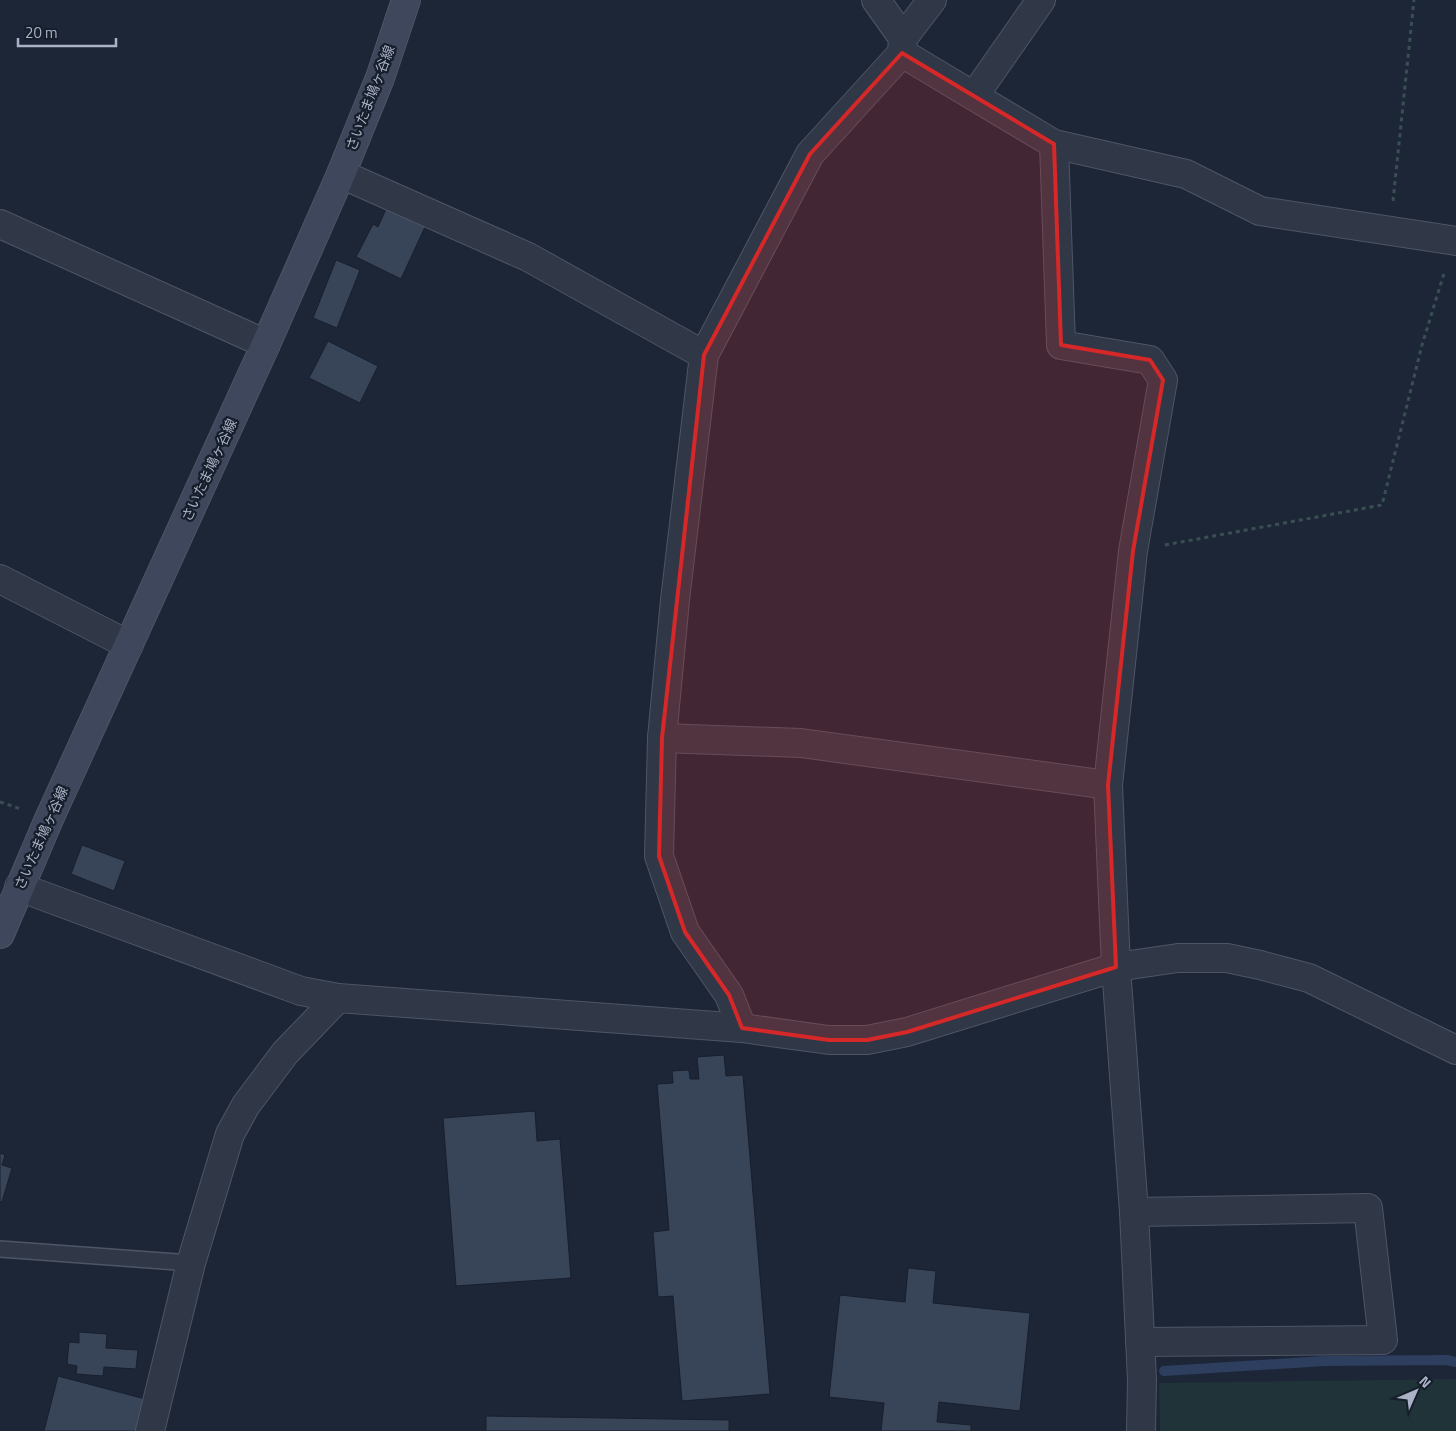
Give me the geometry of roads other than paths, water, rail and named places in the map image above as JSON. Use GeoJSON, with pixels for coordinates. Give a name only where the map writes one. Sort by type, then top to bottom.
{"type":"FeatureCollection","features":[{"type":"Feature","properties":{"kind":"main road","name":"さいたま鳩ヶ谷線"},"geometry":{"type":"LineString","coordinates":[[0,934],[19,887],[266,344],[341,174],[380,78],[406,0]]}},
{"type":"Feature","properties":{"kind":"street"},"geometry":{"type":"LineString","coordinates":[[876,0],[902,46],[974,96],[1054,144],[1186,174],[1260,211],[1455,241]]}},
{"type":"Feature","properties":{"kind":"street"},"geometry":{"type":"LineString","coordinates":[[742,1028],[728,995],[684,932],[660,856],[662,738],[674,600],[704,355],[810,154],[902,46],[932,0]]}},
{"type":"Feature","properties":{"kind":"street"},"geometry":{"type":"LineString","coordinates":[[974,96],[1041,0]]}},
{"type":"Feature","properties":{"kind":"street"},"geometry":{"type":"LineString","coordinates":[[1054,144],[1061,345],[1150,360],[1163,380],[1132,551],[1108,785],[1116,967],[1134,1212],[1141,1362],[1141,1431]]}},
{"type":"Feature","properties":{"kind":"street"},"geometry":{"type":"LineString","coordinates":[[341,174],[528,257],[704,355]]}},
{"type":"Feature","properties":{"kind":"street"},"geometry":{"type":"LineString","coordinates":[[0,224],[266,344]]}},
{"type":"Feature","properties":{"kind":"street"},"geometry":{"type":"LineString","coordinates":[[0,580],[128,645]]}},
{"type":"Feature","properties":{"kind":"street"},"geometry":{"type":"LineString","coordinates":[[662,738],[801,742],[1108,785]]}},
{"type":"Feature","properties":{"kind":"street"},"geometry":{"type":"LineString","coordinates":[[19,887],[301,991],[338,998],[742,1028],[829,1040],[867,1040],[907,1032],[1116,967],[1178,958],[1227,958],[1309,978],[1456,1050]]}},
{"type":"Feature","properties":{"kind":"street"},"geometry":{"type":"LineString","coordinates":[[150,1431],[191,1263],[230,1134],[246,1104],[285,1053],[338,998]]}},
{"type":"Feature","properties":{"kind":"street"},"geometry":{"type":"LineString","coordinates":[[1134,1212],[1368,1208],[1383,1340],[1141,1362]]}},
{"type":"Feature","properties":{"kind":"lane"},"geometry":{"type":"LineString","coordinates":[[0,1249],[191,1263]]}},
{"type":"Feature","properties":{"kind":"waterway"},"geometry":{"type":"LineString","coordinates":[[1164,1371],[1325,1361],[1447,1360],[1456,1362]]}}]}
